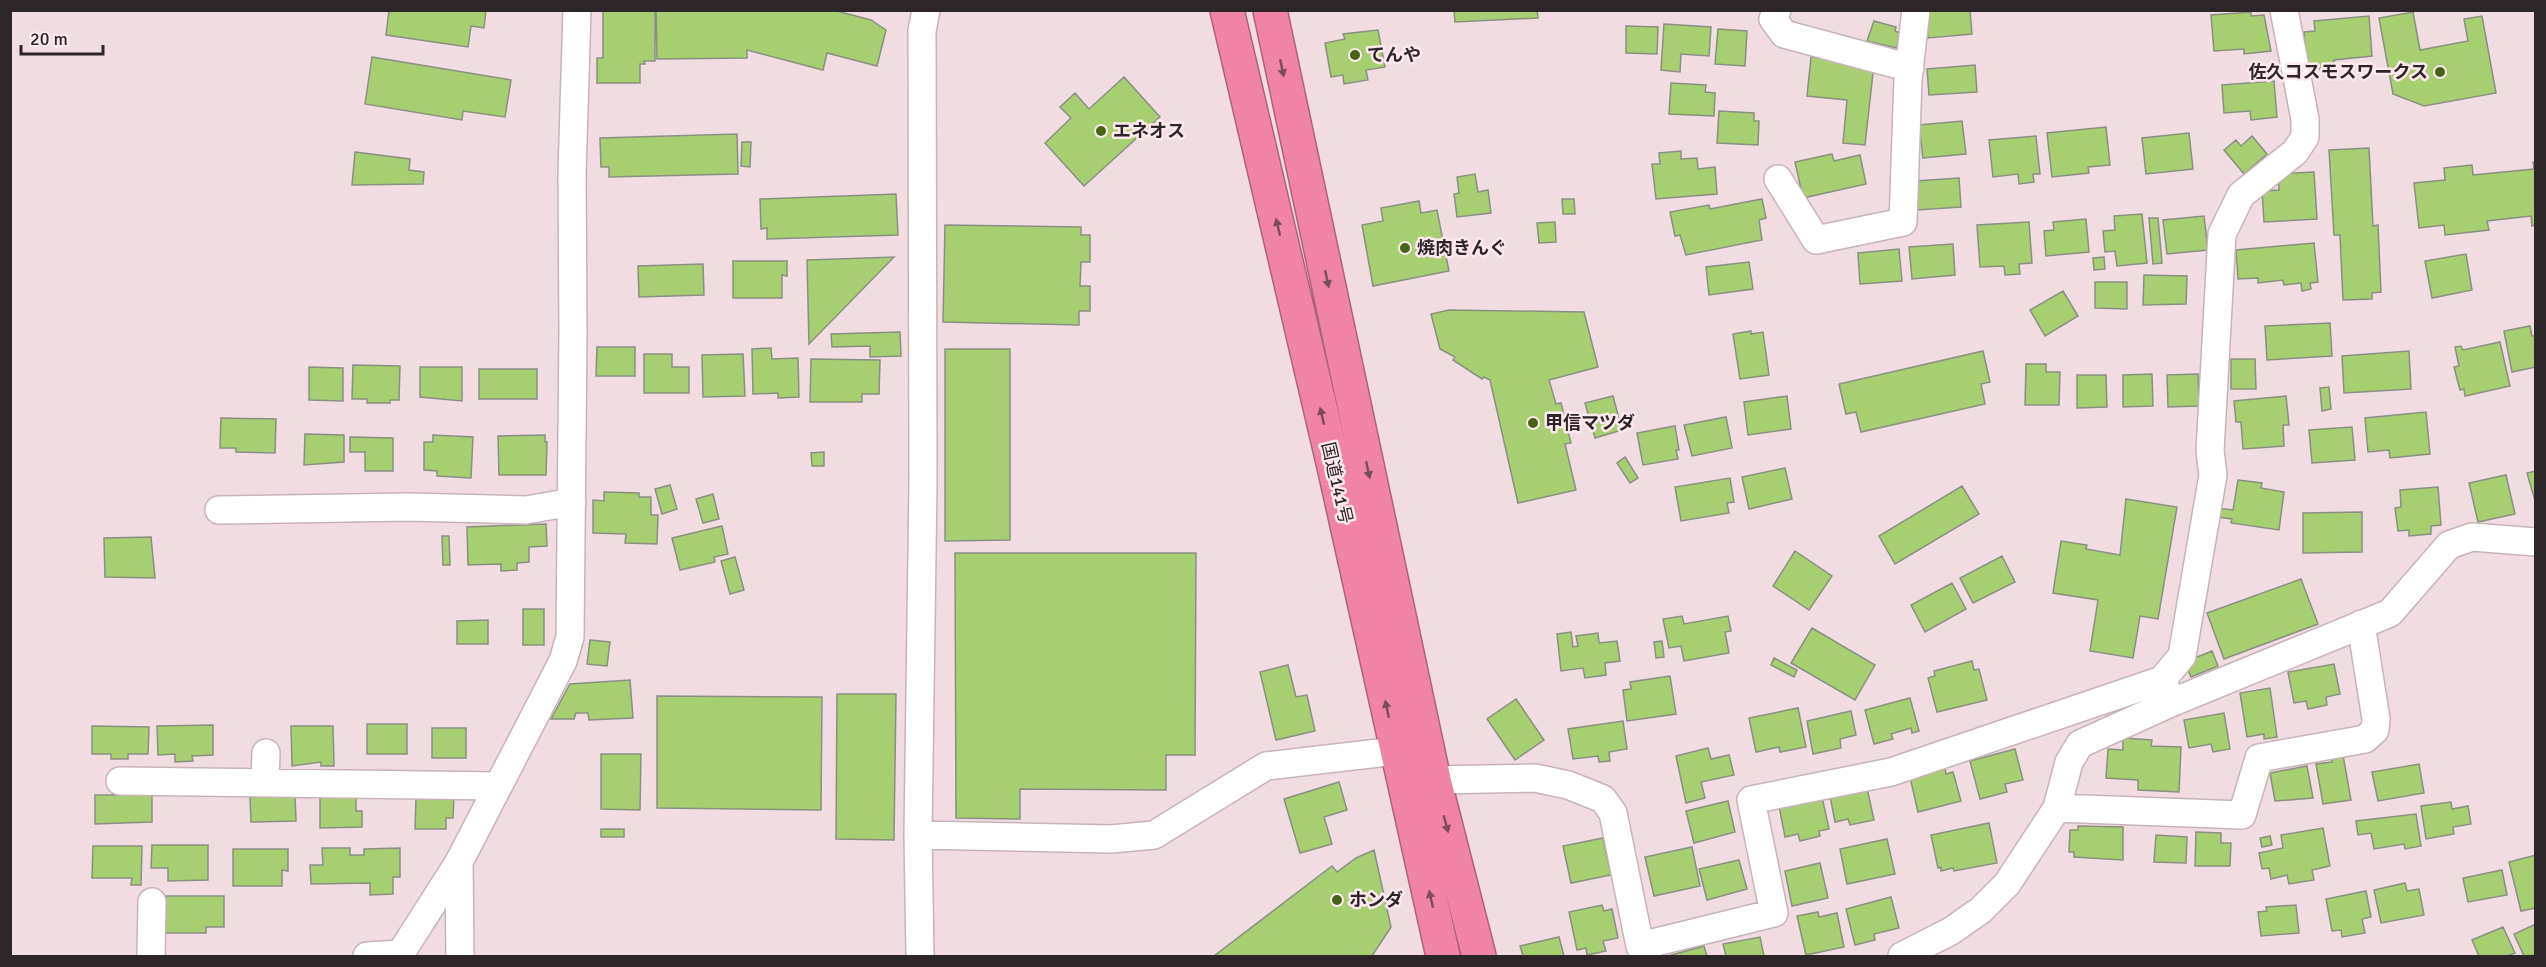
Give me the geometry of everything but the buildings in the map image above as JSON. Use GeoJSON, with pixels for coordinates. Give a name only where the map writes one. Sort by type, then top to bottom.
{"type":"FeatureCollection","features":[{"type":"Feature","properties":{"kind":"highway","name":"国道141号"},"geometry":{"type":"LineString","coordinates":[[1227,10],[1335,471],[1443,957]]}},
{"type":"Feature","properties":{"kind":"highway","name":"国道141号"},"geometry":{"type":"LineString","coordinates":[[1270,10],[1434,780],[1479,957]]}},
{"type":"Feature","properties":{"kind":"street"},"geometry":{"type":"LineString","coordinates":[[367,957],[400,955],[459,862],[563,661],[570,637],[572,174],[577,10]]}},
{"type":"Feature","properties":{"kind":"street"},"geometry":{"type":"LineString","coordinates":[[920,957],[918,835],[923,481],[922,31],[926,10]]}},
{"type":"Feature","properties":{"kind":"street"},"geometry":{"type":"LineString","coordinates":[[1777,10],[1773,19],[1784,34],[1910,68]]}},
{"type":"Feature","properties":{"kind":"street"},"geometry":{"type":"LineString","coordinates":[[1778,179],[1816,240],[1903,222],[1910,68],[1916,10]]}},
{"type":"Feature","properties":{"kind":"street"},"geometry":{"type":"LineString","coordinates":[[1902,957],[1927,946],[1981,910],[2007,884],[2057,808],[2068,762],[2080,744],[2167,691],[2182,656],[2213,475],[2210,451],[2222,234],[2241,195],[2295,152],[2305,137],[2305,119],[2284,10]]}},
{"type":"Feature","properties":{"kind":"street"},"geometry":{"type":"LineString","coordinates":[[219,510],[408,507],[526,510],[572,502]]}},
{"type":"Feature","properties":{"kind":"street"},"geometry":{"type":"LineString","coordinates":[[1434,780],[1535,778],[1568,785],[1603,799],[1613,813],[1640,946],[1774,914],[1751,800],[1891,772],[2167,691],[2390,614],[2449,545],[2472,537],[2535,542]]}},
{"type":"Feature","properties":{"kind":"street"},"geometry":{"type":"LineString","coordinates":[[2057,808],[2242,815],[2259,758],[2365,739],[2375,730],[2376,719],[2361,624]]}},
{"type":"Feature","properties":{"kind":"street"},"geometry":{"type":"LineString","coordinates":[[918,835],[1111,839],[1154,835],[1266,766],[1396,752]]}},
{"type":"Feature","properties":{"kind":"street"},"geometry":{"type":"LineString","coordinates":[[265,782],[266,753]]}},
{"type":"Feature","properties":{"kind":"street"},"geometry":{"type":"LineString","coordinates":[[120,781],[498,786]]}},
{"type":"Feature","properties":{"kind":"street"},"geometry":{"type":"LineString","coordinates":[[459,862],[460,957]]}},
{"type":"Feature","properties":{"kind":"street"},"geometry":{"type":"LineString","coordinates":[[151,957],[152,902]]}},
{"type":"Feature","properties":{"kind":"place","name":"てんや"},"geometry":{"type":"Point","coordinates":[1355,55]}},
{"type":"Feature","properties":{"kind":"place","name":"佐久コスモスワークス"},"geometry":{"type":"Point","coordinates":[2440,72]}},
{"type":"Feature","properties":{"kind":"place","name":"エネオス"},"geometry":{"type":"Point","coordinates":[1101,131]}},
{"type":"Feature","properties":{"kind":"place","name":"焼肉きんぐ"},"geometry":{"type":"Point","coordinates":[1405,248]}},
{"type":"Feature","properties":{"kind":"place","name":"甲信マツダ"},"geometry":{"type":"Point","coordinates":[1533,423]}},
{"type":"Feature","properties":{"kind":"place","name":"ホンダ"},"geometry":{"type":"Point","coordinates":[1337,900]}}]}
